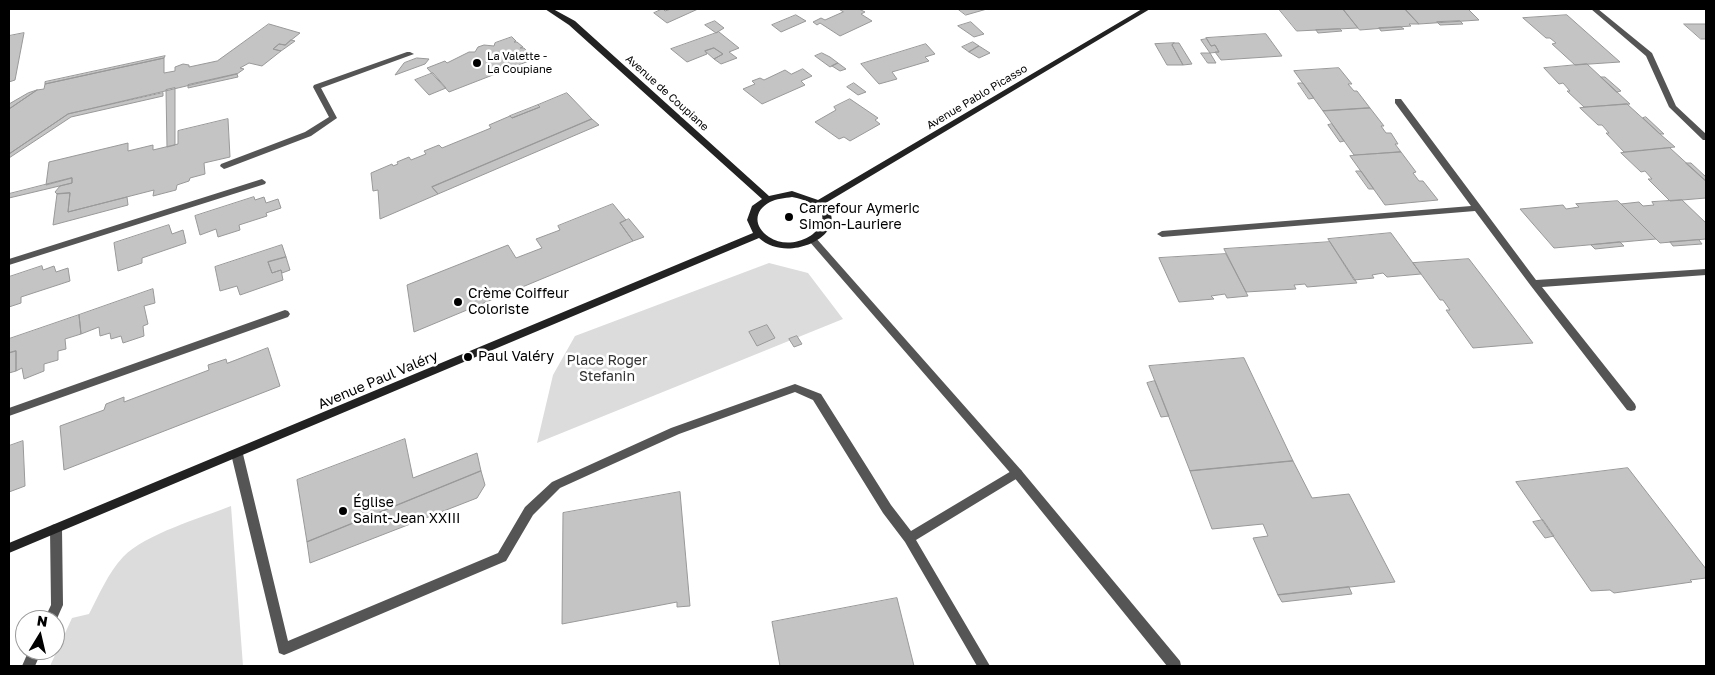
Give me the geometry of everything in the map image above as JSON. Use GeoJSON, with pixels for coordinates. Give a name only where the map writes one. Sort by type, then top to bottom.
{"type":"FeatureCollection","features":[{"type":"Feature","properties":{"kind":"main road","name":"Avenue de Coupiane"},"geometry":{"type":"LineString","coordinates":[[548,9],[572,23],[767,199]]}},
{"type":"Feature","properties":{"kind":"main road","name":"Avenue Pablo Picasso"},"geometry":{"type":"LineString","coordinates":[[820,204],[1146,9]]}},
{"type":"Feature","properties":{"kind":"main road"},"geometry":{"type":"LineString","coordinates":[[792,194],[804,196],[820,204],[827,215],[826,224],[821,232],[812,239],[789,245],[777,244],[758,235],[752,228],[753,212],[767,199],[792,194]]}},
{"type":"Feature","properties":{"kind":"main road","name":"Avenue Paul Valéry"},"geometry":{"type":"LineString","coordinates":[[9,548],[758,235]]}},
{"type":"Feature","properties":{"kind":"street"},"geometry":{"type":"LineString","coordinates":[[1594,9],[1649,55],[1673,107],[1706,138]]}},
{"type":"Feature","properties":{"kind":"street"},"geometry":{"type":"LineString","coordinates":[[224,166],[308,134],[333,118],[318,87],[410,54]]}},
{"type":"Feature","properties":{"kind":"street"},"geometry":{"type":"LineString","coordinates":[[1398,101],[1534,284],[1631,407]]}},
{"type":"Feature","properties":{"kind":"street"},"geometry":{"type":"LineString","coordinates":[[9,262],[262,182]]}},
{"type":"Feature","properties":{"kind":"street"},"geometry":{"type":"LineString","coordinates":[[1162,234],[1477,208]]}},
{"type":"Feature","properties":{"kind":"street"},"geometry":{"type":"LineString","coordinates":[[812,239],[1017,473],[1175,666]]}},
{"type":"Feature","properties":{"kind":"street"},"geometry":{"type":"LineString","coordinates":[[1534,284],[1706,272]]}},
{"type":"Feature","properties":{"kind":"street"},"geometry":{"type":"LineString","coordinates":[[9,412],[285,314]]}},
{"type":"Feature","properties":{"kind":"street"},"geometry":{"type":"LineString","coordinates":[[237,454],[284,648],[502,557],[529,511],[556,485],[675,431],[795,388],[817,397],[887,509],[909,538],[984,666]]}},
{"type":"Feature","properties":{"kind":"street"},"geometry":{"type":"LineString","coordinates":[[909,538],[1017,473]]}},
{"type":"Feature","properties":{"kind":"street"},"geometry":{"type":"LineString","coordinates":[[55,610],[57,605],[56,529]]}},
{"type":"Feature","properties":{"kind":"green space","name":"Place Roger Stefanin"},"geometry":{"type":"Polygon","coordinates":[[[769,263],[808,273],[843,319],[537,443],[553,375],[575,336],[769,263]]]}},
{"type":"Feature","properties":{"kind":"green space"},"geometry":{"type":"Polygon","coordinates":[[[231,506],[243,666],[50,666],[53,660],[65,660],[65,633],[72,618],[89,614],[108,577],[123,557],[145,541],[189,521],[231,506]]]}},
{"type":"Feature","properties":{"kind":"building"},"geometry":{"type":"Polygon","coordinates":[[[663,9],[665,11],[671,9],[698,9],[667,23],[654,13],[663,9]]]}},
{"type":"Feature","properties":{"kind":"building"},"geometry":{"type":"Polygon","coordinates":[[[839,9],[859,9],[865,12],[861,14],[872,21],[840,36],[820,23],[817,25],[813,22],[821,18],[825,20],[843,12],[839,9]]]}},
{"type":"Feature","properties":{"kind":"building"},"geometry":{"type":"Polygon","coordinates":[[[958,9],[987,9],[966,15],[958,9]]]}},
{"type":"Feature","properties":{"kind":"building"},"geometry":{"type":"Polygon","coordinates":[[[1279,9],[1343,9],[1358,28],[1297,31],[1279,9]]]}},
{"type":"Feature","properties":{"kind":"building"},"geometry":{"type":"Polygon","coordinates":[[[1343,9],[1405,9],[1419,24],[1360,30],[1343,9]]]}},
{"type":"Feature","properties":{"kind":"building"},"geometry":{"type":"Polygon","coordinates":[[[1405,9],[1468,9],[1479,20],[1419,24],[1405,9]]]}},
{"type":"Feature","properties":{"kind":"building"},"geometry":{"type":"Polygon","coordinates":[[[796,15],[806,21],[781,32],[772,25],[796,15]]]}},
{"type":"Feature","properties":{"kind":"building"},"geometry":{"type":"Polygon","coordinates":[[[1567,15],[1620,62],[1575,65],[1552,44],[1556,43],[1550,38],[1546,38],[1523,18],[1567,15]]]}},
{"type":"Feature","properties":{"kind":"building"},"geometry":{"type":"Polygon","coordinates":[[[715,21],[724,28],[716,33],[705,25],[715,21]]]}},
{"type":"Feature","properties":{"kind":"building"},"geometry":{"type":"Polygon","coordinates":[[[1460,21],[1463,24],[1440,25],[1437,22],[1460,21]]]}},
{"type":"Feature","properties":{"kind":"building"},"geometry":{"type":"Polygon","coordinates":[[[971,22],[984,34],[974,37],[958,26],[971,22]]]}},
{"type":"Feature","properties":{"kind":"building"},"geometry":{"type":"Polygon","coordinates":[[[269,24],[300,33],[285,45],[279,44],[273,49],[281,51],[262,66],[249,63],[240,68],[244,69],[237,74],[68,114],[9,154],[9,109],[37,90],[44,89],[45,84],[164,58],[164,73],[175,71],[175,67],[183,64],[189,65],[189,67],[217,61],[269,24]]]}},
{"type":"Feature","properties":{"kind":"building"},"geometry":{"type":"Polygon","coordinates":[[[1684,24],[1706,24],[1706,39],[1701,39],[1684,24]]]}},
{"type":"Feature","properties":{"kind":"building"},"geometry":{"type":"Polygon","coordinates":[[[1401,27],[1404,29],[1381,31],[1379,28],[1401,27]]]}},
{"type":"Feature","properties":{"kind":"building"},"geometry":{"type":"Polygon","coordinates":[[[1340,29],[1342,31],[1318,33],[1316,30],[1340,29]]]}},
{"type":"Feature","properties":{"kind":"building"},"geometry":{"type":"Polygon","coordinates":[[[719,32],[739,48],[729,52],[737,58],[721,64],[714,59],[723,54],[714,48],[705,51],[707,54],[687,62],[671,49],[719,32]]]}},
{"type":"Feature","properties":{"kind":"building"},"geometry":{"type":"Polygon","coordinates":[[[24,33],[15,80],[9,82],[9,36],[24,33]]]}},
{"type":"Feature","properties":{"kind":"building"},"geometry":{"type":"Polygon","coordinates":[[[1266,34],[1282,56],[1221,60],[1215,52],[1219,52],[1215,45],[1211,46],[1206,38],[1266,34]]]}},
{"type":"Feature","properties":{"kind":"building"},"geometry":{"type":"Polygon","coordinates":[[[512,37],[516,41],[514,42],[523,47],[520,48],[524,48],[534,59],[449,92],[427,68],[445,61],[447,63],[469,52],[475,52],[478,47],[484,45],[494,46],[495,43],[512,37]]]}},
{"type":"Feature","properties":{"kind":"building"},"geometry":{"type":"Polygon","coordinates":[[[1207,39],[1211,46],[1215,45],[1219,52],[1210,53],[1201,40],[1207,39]]]}},
{"type":"Feature","properties":{"kind":"building"},"geometry":{"type":"Polygon","coordinates":[[[291,40],[295,41],[281,51],[273,49],[279,44],[285,45],[291,40]]]}},
{"type":"Feature","properties":{"kind":"building"},"geometry":{"type":"Polygon","coordinates":[[[973,42],[979,46],[969,52],[962,47],[973,42]]]}},
{"type":"Feature","properties":{"kind":"building"},"geometry":{"type":"Polygon","coordinates":[[[1174,43],[1172,45],[1183,65],[1167,65],[1155,44],[1174,43]]]}},
{"type":"Feature","properties":{"kind":"building"},"geometry":{"type":"Polygon","coordinates":[[[1179,43],[1192,64],[1183,65],[1172,45],[1179,43]]]}},
{"type":"Feature","properties":{"kind":"building"},"geometry":{"type":"Polygon","coordinates":[[[926,44],[935,54],[925,57],[929,61],[892,72],[897,79],[879,84],[861,64],[926,44]]]}},
{"type":"Feature","properties":{"kind":"building"},"geometry":{"type":"Polygon","coordinates":[[[979,46],[990,53],[979,58],[969,52],[979,46]]]}},
{"type":"Feature","properties":{"kind":"building"},"geometry":{"type":"Polygon","coordinates":[[[714,48],[723,54],[714,59],[705,51],[714,48]]]}},
{"type":"Feature","properties":{"kind":"building"},"geometry":{"type":"Polygon","coordinates":[[[822,53],[838,63],[830,67],[815,56],[822,53]]]}},
{"type":"Feature","properties":{"kind":"building"},"geometry":{"type":"Polygon","coordinates":[[[1201,53],[1210,53],[1216,63],[1208,63],[1201,53]]]}},
{"type":"Feature","properties":{"kind":"building"},"geometry":{"type":"Polygon","coordinates":[[[165,56],[164,58],[45,84],[45,82],[165,56]]]}},
{"type":"Feature","properties":{"kind":"building"},"geometry":{"type":"Polygon","coordinates":[[[417,58],[429,59],[425,64],[395,75],[404,63],[417,58]]]}},
{"type":"Feature","properties":{"kind":"building"},"geometry":{"type":"Polygon","coordinates":[[[838,63],[846,69],[840,71],[832,66],[838,63]]]}},
{"type":"Feature","properties":{"kind":"building"},"geometry":{"type":"Polygon","coordinates":[[[1587,64],[1630,104],[1584,107],[1567,91],[1570,91],[1563,83],[1559,84],[1544,68],[1587,64]]]}},
{"type":"Feature","properties":{"kind":"building"},"geometry":{"type":"Polygon","coordinates":[[[1339,68],[1352,84],[1348,84],[1354,91],[1357,91],[1370,108],[1323,111],[1294,71],[1339,68]]]}},
{"type":"Feature","properties":{"kind":"building"},"geometry":{"type":"Polygon","coordinates":[[[803,69],[812,76],[801,81],[805,85],[762,104],[743,89],[755,84],[752,81],[760,78],[764,80],[785,70],[791,74],[803,69]]]}},
{"type":"Feature","properties":{"kind":"building"},"geometry":{"type":"Polygon","coordinates":[[[433,73],[446,88],[429,95],[415,80],[433,73]]]}},
{"type":"Feature","properties":{"kind":"building"},"geometry":{"type":"Polygon","coordinates":[[[237,74],[238,77],[188,88],[188,85],[237,74]]]}},
{"type":"Feature","properties":{"kind":"building"},"geometry":{"type":"Polygon","coordinates":[[[1601,77],[1605,77],[1621,91],[1617,92],[1601,77]]]}},
{"type":"Feature","properties":{"kind":"building"},"geometry":{"type":"Polygon","coordinates":[[[854,83],[866,92],[858,95],[847,87],[854,83]]]}},
{"type":"Feature","properties":{"kind":"building"},"geometry":{"type":"Polygon","coordinates":[[[1298,83],[1303,83],[1314,98],[1309,99],[1298,83]]]}},
{"type":"Feature","properties":{"kind":"building"},"geometry":{"type":"Polygon","coordinates":[[[175,88],[175,145],[167,147],[166,90],[175,88]]]}},
{"type":"Feature","properties":{"kind":"building"},"geometry":{"type":"Polygon","coordinates":[[[37,90],[9,109],[9,104],[37,90]]]}},
{"type":"Feature","properties":{"kind":"building"},"geometry":{"type":"Polygon","coordinates":[[[163,93],[163,96],[71,117],[9,158],[9,154],[68,114],[163,93]]]}},
{"type":"Feature","properties":{"kind":"building"},"geometry":{"type":"Polygon","coordinates":[[[567,93],[592,119],[432,187],[438,194],[380,219],[378,190],[373,191],[371,173],[392,164],[393,166],[398,164],[397,162],[409,157],[411,160],[426,154],[424,151],[439,145],[442,148],[491,128],[489,125],[540,107],[538,105],[567,93]]]}},
{"type":"Feature","properties":{"kind":"building"},"geometry":{"type":"Polygon","coordinates":[[[850,99],[878,118],[875,120],[880,124],[850,141],[844,137],[839,139],[815,122],[836,110],[834,107],[850,99]]]}},
{"type":"Feature","properties":{"kind":"building"},"geometry":{"type":"Polygon","coordinates":[[[1627,104],[1675,147],[1624,152],[1606,133],[1609,133],[1602,125],[1598,125],[1580,108],[1627,104]]]}},
{"type":"Feature","properties":{"kind":"building"},"geometry":{"type":"Polygon","coordinates":[[[538,105],[540,107],[512,118],[510,116],[538,105]]]}},
{"type":"Feature","properties":{"kind":"building"},"geometry":{"type":"Polygon","coordinates":[[[1370,108],[1384,126],[1381,126],[1386,133],[1391,133],[1398,144],[1395,144],[1401,152],[1354,155],[1323,111],[1370,108]]]}},
{"type":"Feature","properties":{"kind":"building"},"geometry":{"type":"Polygon","coordinates":[[[1646,117],[1664,134],[1660,134],[1643,118],[1646,117]]]}},
{"type":"Feature","properties":{"kind":"building"},"geometry":{"type":"Polygon","coordinates":[[[228,119],[230,157],[204,163],[205,174],[190,178],[189,181],[177,185],[176,190],[153,196],[154,190],[68,212],[70,193],[57,194],[55,192],[60,186],[72,183],[72,178],[46,185],[49,162],[128,143],[128,151],[153,145],[153,150],[178,144],[178,131],[228,119]]]}},
{"type":"Feature","properties":{"kind":"building"},"geometry":{"type":"Polygon","coordinates":[[[592,119],[599,125],[438,194],[432,187],[592,119]]]}},
{"type":"Feature","properties":{"kind":"building"},"geometry":{"type":"Polygon","coordinates":[[[1332,124],[1344,141],[1340,142],[1328,125],[1332,124]]]}},
{"type":"Feature","properties":{"kind":"building"},"geometry":{"type":"Polygon","coordinates":[[[1670,148],[1706,181],[1706,198],[1670,201],[1648,179],[1652,179],[1645,171],[1641,172],[1621,153],[1670,148]]]}},
{"type":"Feature","properties":{"kind":"building"},"geometry":{"type":"Polygon","coordinates":[[[1401,152],[1416,172],[1413,173],[1419,181],[1423,181],[1438,200],[1385,205],[1350,156],[1401,152]]]}},
{"type":"Feature","properties":{"kind":"building"},"geometry":{"type":"Polygon","coordinates":[[[1686,163],[1691,163],[1706,177],[1706,181],[1686,163]]]}},
{"type":"Feature","properties":{"kind":"building"},"geometry":{"type":"Polygon","coordinates":[[[1356,171],[1361,171],[1374,189],[1369,189],[1356,171]]]}},
{"type":"Feature","properties":{"kind":"building"},"geometry":{"type":"Polygon","coordinates":[[[72,178],[72,183],[9,198],[9,194],[72,178]]]}},
{"type":"Feature","properties":{"kind":"building"},"geometry":{"type":"Polygon","coordinates":[[[70,193],[68,212],[127,197],[128,205],[53,225],[57,194],[70,193]]]}},
{"type":"Feature","properties":{"kind":"building"},"geometry":{"type":"Polygon","coordinates":[[[254,197],[255,200],[264,197],[266,203],[278,199],[281,208],[266,213],[267,216],[239,225],[240,230],[218,237],[216,229],[200,235],[195,216],[254,197]]]}},
{"type":"Feature","properties":{"kind":"building"},"geometry":{"type":"Polygon","coordinates":[[[1682,200],[1706,223],[1706,239],[1660,243],[1621,204],[1639,202],[1643,206],[1654,205],[1652,202],[1682,200]]]}},
{"type":"Feature","properties":{"kind":"building"},"geometry":{"type":"Polygon","coordinates":[[[1618,201],[1656,239],[1554,248],[1520,209],[1563,205],[1566,209],[1579,207],[1576,204],[1618,201]]]}},
{"type":"Feature","properties":{"kind":"building"},"geometry":{"type":"Polygon","coordinates":[[[613,204],[626,220],[620,223],[633,241],[414,332],[407,285],[508,245],[516,258],[542,248],[536,239],[560,230],[558,226],[613,204]]]}},
{"type":"Feature","properties":{"kind":"building"},"geometry":{"type":"Polygon","coordinates":[[[629,219],[644,237],[633,241],[620,223],[629,219]]]}},
{"type":"Feature","properties":{"kind":"building"},"geometry":{"type":"Polygon","coordinates":[[[169,225],[172,234],[183,230],[186,243],[142,258],[142,263],[118,271],[114,243],[169,225]]]}},
{"type":"Feature","properties":{"kind":"building"},"geometry":{"type":"Polygon","coordinates":[[[1391,233],[1421,274],[1387,277],[1383,273],[1372,275],[1374,278],[1354,280],[1328,239],[1391,233]]]}},
{"type":"Feature","properties":{"kind":"building"},"geometry":{"type":"Polygon","coordinates":[[[1699,240],[1702,244],[1673,246],[1670,242],[1699,240]]]}},
{"type":"Feature","properties":{"kind":"building"},"geometry":{"type":"Polygon","coordinates":[[[1330,242],[1357,283],[1307,287],[1305,284],[1294,285],[1296,289],[1246,292],[1224,249],[1330,242]]]}},
{"type":"Feature","properties":{"kind":"building"},"geometry":{"type":"Polygon","coordinates":[[[1620,242],[1624,246],[1595,249],[1591,245],[1620,242]]]}},
{"type":"Feature","properties":{"kind":"building"},"geometry":{"type":"Polygon","coordinates":[[[282,245],[286,257],[268,262],[272,273],[281,270],[283,280],[240,295],[237,286],[220,291],[215,267],[282,245]]]}},
{"type":"Feature","properties":{"kind":"building"},"geometry":{"type":"Polygon","coordinates":[[[1226,254],[1248,296],[1227,298],[1225,294],[1211,296],[1214,299],[1179,302],[1159,258],[1226,254]]]}},
{"type":"Feature","properties":{"kind":"building"},"geometry":{"type":"Polygon","coordinates":[[[286,257],[290,270],[282,273],[281,270],[272,273],[268,262],[286,257]]]}},
{"type":"Feature","properties":{"kind":"building"},"geometry":{"type":"Polygon","coordinates":[[[1469,259],[1533,343],[1473,348],[1446,310],[1450,310],[1443,300],[1440,300],[1413,263],[1469,259]]]}},
{"type":"Feature","properties":{"kind":"building"},"geometry":{"type":"Polygon","coordinates":[[[42,266],[43,270],[54,266],[56,272],[68,268],[70,281],[21,297],[21,303],[9,307],[9,277],[42,266]]]}},
{"type":"Feature","properties":{"kind":"building"},"geometry":{"type":"Polygon","coordinates":[[[153,289],[155,303],[144,306],[148,324],[143,326],[144,336],[123,343],[121,336],[111,339],[110,333],[100,336],[99,327],[81,334],[79,315],[153,289]]]}},
{"type":"Feature","properties":{"kind":"building"},"geometry":{"type":"Polygon","coordinates":[[[79,315],[81,334],[65,339],[66,349],[58,351],[58,360],[44,364],[44,371],[24,379],[22,368],[16,371],[16,351],[9,353],[9,339],[79,315]]]}},
{"type":"Feature","properties":{"kind":"building"},"geometry":{"type":"Polygon","coordinates":[[[767,325],[775,338],[757,346],[749,332],[767,325]]]}},
{"type":"Feature","properties":{"kind":"building"},"geometry":{"type":"Polygon","coordinates":[[[797,336],[802,344],[794,347],[789,339],[797,336]]]}},
{"type":"Feature","properties":{"kind":"building"},"geometry":{"type":"Polygon","coordinates":[[[268,348],[280,386],[64,470],[60,426],[104,410],[106,404],[124,397],[124,402],[209,370],[208,365],[226,359],[227,363],[268,348]]]}},
{"type":"Feature","properties":{"kind":"building"},"geometry":{"type":"Polygon","coordinates":[[[16,351],[16,371],[9,373],[9,353],[16,351]]]}},
{"type":"Feature","properties":{"kind":"building"},"geometry":{"type":"Polygon","coordinates":[[[1244,358],[1293,461],[1190,471],[1149,366],[1244,358]]]}},
{"type":"Feature","properties":{"kind":"building"},"geometry":{"type":"Polygon","coordinates":[[[1155,381],[1169,416],[1161,417],[1147,383],[1155,381]]]}},
{"type":"Feature","properties":{"kind":"building","name":"Église Saint-Jean XXIII"},"geometry":{"type":"Polygon","coordinates":[[[405,439],[413,478],[477,453],[481,471],[307,542],[297,480],[405,439]]]}},
{"type":"Feature","properties":{"kind":"building"},"geometry":{"type":"Polygon","coordinates":[[[23,441],[25,486],[9,492],[9,446],[23,441]]]}},
{"type":"Feature","properties":{"kind":"building"},"geometry":{"type":"Polygon","coordinates":[[[1293,461],[1312,498],[1349,494],[1395,582],[1278,595],[1253,538],[1268,536],[1263,524],[1212,529],[1190,471],[1293,461]]]}},
{"type":"Feature","properties":{"kind":"building"},"geometry":{"type":"Polygon","coordinates":[[[1628,468],[1706,569],[1706,578],[1690,580],[1692,582],[1614,593],[1610,590],[1591,591],[1516,482],[1628,468]]]}},
{"type":"Feature","properties":{"kind":"building"},"geometry":{"type":"Polygon","coordinates":[[[481,471],[485,485],[477,498],[310,563],[307,542],[481,471]]]}},
{"type":"Feature","properties":{"kind":"building"},"geometry":{"type":"Polygon","coordinates":[[[680,492],[690,606],[677,607],[677,602],[562,624],[563,513],[680,492]]]}},
{"type":"Feature","properties":{"kind":"building"},"geometry":{"type":"Polygon","coordinates":[[[1543,520],[1554,536],[1545,538],[1533,522],[1543,520]]]}},
{"type":"Feature","properties":{"kind":"building"},"geometry":{"type":"Polygon","coordinates":[[[1349,587],[1352,594],[1282,602],[1278,595],[1349,587]]]}},
{"type":"Feature","properties":{"kind":"building"},"geometry":{"type":"Polygon","coordinates":[[[897,598],[914,666],[780,666],[772,622],[897,598]]]}},
{"type":"Feature","properties":{"kind":"place","name":"La Valette - La Coupiane"},"geometry":{"type":"Point","coordinates":[477,63]}},
{"type":"Feature","properties":{"kind":"place","name":"Carrefour Aymeric Simon-Lauriere"},"geometry":{"type":"Point","coordinates":[789,217]}},
{"type":"Feature","properties":{"kind":"place","name":"Crème Coiffeur Coloriste"},"geometry":{"type":"Point","coordinates":[458,302]}},
{"type":"Feature","properties":{"kind":"place","name":"Paul Valéry"},"geometry":{"type":"Point","coordinates":[468,357]}},
{"type":"Feature","properties":{"kind":"place","name":"Église Saint-Jean XXIII"},"geometry":{"type":"Point","coordinates":[343,511]}}]}
